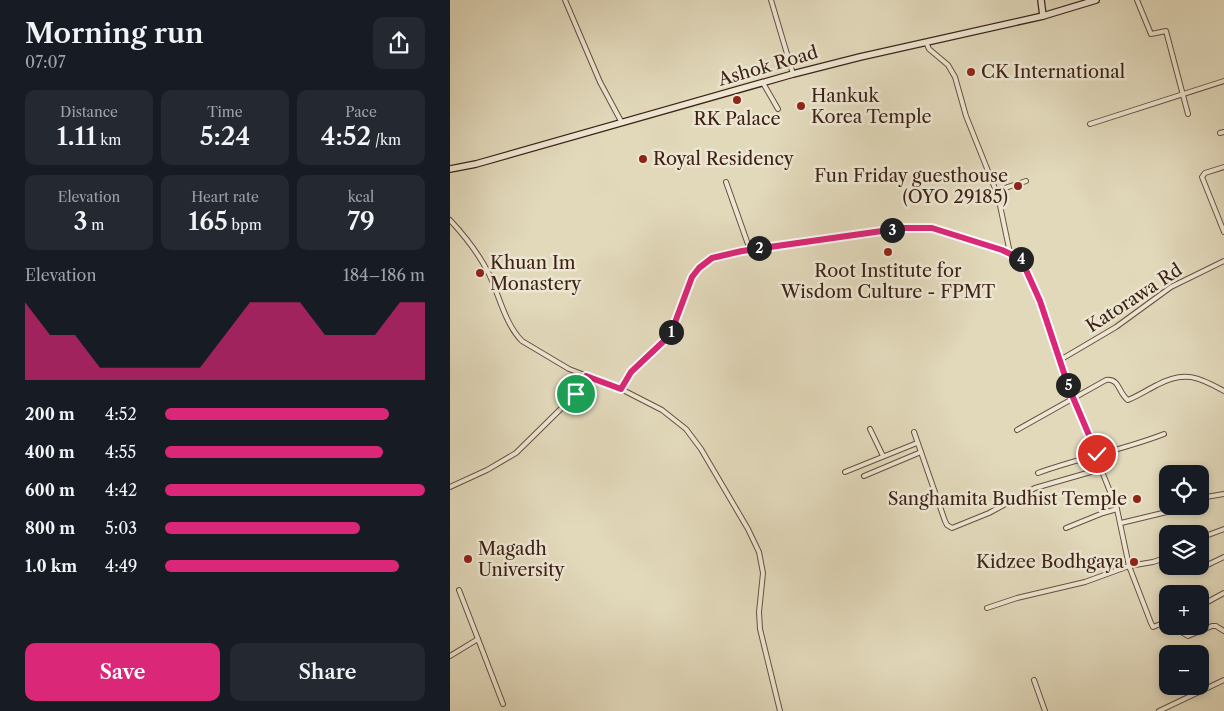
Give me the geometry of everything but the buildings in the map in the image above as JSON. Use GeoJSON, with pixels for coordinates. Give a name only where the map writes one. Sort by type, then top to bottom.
{"type":"FeatureCollection","features":[{"type":"Feature","properties":{"kind":"street"},"geometry":{"type":"LineString","coordinates":[[565,0],[600,82],[622,123]]}},
{"type":"Feature","properties":{"kind":"street"},"geometry":{"type":"LineString","coordinates":[[771,0],[793,74]]}},
{"type":"Feature","properties":{"kind":"street"},"geometry":{"type":"LineString","coordinates":[[1041,0],[1043,16]]}},
{"type":"Feature","properties":{"kind":"street","name":"Ashok Road"},"geometry":{"type":"LineString","coordinates":[[450,170],[793,74],[1043,16],[1096,0]]}},
{"type":"Feature","properties":{"kind":"street"},"geometry":{"type":"LineString","coordinates":[[1137,0],[1151,34],[1166,31],[1188,114]]}},
{"type":"Feature","properties":{"kind":"street"},"geometry":{"type":"LineString","coordinates":[[926,42],[929,49],[948,65],[955,77],[966,116],[996,191],[1010,253]]}},
{"type":"Feature","properties":{"kind":"street"},"geometry":{"type":"LineString","coordinates":[[1090,124],[1224,81]]}},
{"type":"Feature","properties":{"kind":"street"},"geometry":{"type":"LineString","coordinates":[[763,83],[778,109]]}},
{"type":"Feature","properties":{"kind":"street"},"geometry":{"type":"LineString","coordinates":[[1224,167],[1202,177],[1223,225],[1224,232]]}},
{"type":"Feature","properties":{"kind":"street"},"geometry":{"type":"LineString","coordinates":[[996,191],[1026,181]]}},
{"type":"Feature","properties":{"kind":"street"},"geometry":{"type":"LineString","coordinates":[[726,182],[750,250]]}},
{"type":"Feature","properties":{"kind":"street"},"geometry":{"type":"LineString","coordinates":[[450,220],[482,261],[517,336],[526,344],[563,366],[621,389],[662,410],[686,429],[704,454],[752,537],[762,567],[759,612],[760,629],[780,711]]}},
{"type":"Feature","properties":{"kind":"street"},"geometry":{"type":"LineString","coordinates":[[621,389],[631,372],[661,345],[671,332],[694,273],[705,263],[718,256],[903,228],[926,227],[1010,253],[1024,263],[1117,509],[1129,566],[1153,627],[1159,625]]}},
{"type":"Feature","properties":{"kind":"street","name":"Katorawa Rd"},"geometry":{"type":"LineString","coordinates":[[1060,360],[1116,327],[1171,287],[1224,261]]}},
{"type":"Feature","properties":{"kind":"street"},"geometry":{"type":"LineString","coordinates":[[450,488],[488,470],[516,453],[581,389],[586,376]]}},
{"type":"Feature","properties":{"kind":"street"},"geometry":{"type":"LineString","coordinates":[[1017,430],[1106,380],[1112,379],[1116,381],[1123,395],[1128,400],[1160,383],[1182,376],[1197,377],[1224,391]]}},
{"type":"Feature","properties":{"kind":"street"},"geometry":{"type":"LineString","coordinates":[[870,429],[883,456]]}},
{"type":"Feature","properties":{"kind":"street"},"geometry":{"type":"LineString","coordinates":[[914,432],[946,525],[952,528],[989,513],[1035,488],[1101,469]]}},
{"type":"Feature","properties":{"kind":"street"},"geometry":{"type":"LineString","coordinates":[[1038,472],[1097,454],[1123,449],[1164,434]]}},
{"type":"Feature","properties":{"kind":"street"},"geometry":{"type":"LineString","coordinates":[[845,472],[917,443]]}},
{"type":"Feature","properties":{"kind":"street"},"geometry":{"type":"LineString","coordinates":[[864,476],[921,452]]}},
{"type":"Feature","properties":{"kind":"street"},"geometry":{"type":"LineString","coordinates":[[1209,496],[1224,494]]}},
{"type":"Feature","properties":{"kind":"street"},"geometry":{"type":"LineString","coordinates":[[1066,528],[1117,509]]}},
{"type":"Feature","properties":{"kind":"street"},"geometry":{"type":"LineString","coordinates":[[1121,523],[1159,515]]}},
{"type":"Feature","properties":{"kind":"street"},"geometry":{"type":"LineString","coordinates":[[1209,535],[1224,529]]}},
{"type":"Feature","properties":{"kind":"street"},"geometry":{"type":"LineString","coordinates":[[1209,564],[1224,557]]}},
{"type":"Feature","properties":{"kind":"street"},"geometry":{"type":"LineString","coordinates":[[987,608],[1016,598],[1085,582],[1129,566],[1159,560]]}},
{"type":"Feature","properties":{"kind":"street"},"geometry":{"type":"LineString","coordinates":[[459,590],[504,704]]}},
{"type":"Feature","properties":{"kind":"street"},"geometry":{"type":"LineString","coordinates":[[1209,601],[1224,593]]}},
{"type":"Feature","properties":{"kind":"street"},"geometry":{"type":"LineString","coordinates":[[1209,627],[1216,626],[1224,631]]}},
{"type":"Feature","properties":{"kind":"street"},"geometry":{"type":"LineString","coordinates":[[450,656],[478,639]]}},
{"type":"Feature","properties":{"kind":"street"},"geometry":{"type":"LineString","coordinates":[[1034,680],[1044,711]]}},
{"type":"Feature","properties":{"kind":"street"},"geometry":{"type":"LineString","coordinates":[[1159,711],[1224,680]]}},
{"type":"Feature","properties":{"kind":"place","name":"CK International"},"geometry":{"type":"Point","coordinates":[971,72]}},
{"type":"Feature","properties":{"kind":"place","name":"RK Palace"},"geometry":{"type":"Point","coordinates":[737,100]}},
{"type":"Feature","properties":{"kind":"place","name":"Hankuk Korea Temple"},"geometry":{"type":"Point","coordinates":[801,106]}},
{"type":"Feature","properties":{"kind":"place","name":"Royal Residency"},"geometry":{"type":"Point","coordinates":[643,159]}},
{"type":"Feature","properties":{"kind":"place","name":"Fun Friday guesthouse (OYO 29185)"},"geometry":{"type":"Point","coordinates":[1018,186]}},
{"type":"Feature","properties":{"kind":"place","name":"Root Institute for Wisdom Culture - FPMT"},"geometry":{"type":"Point","coordinates":[888,252]}},
{"type":"Feature","properties":{"kind":"place","name":"Khuan Im Monastery"},"geometry":{"type":"Point","coordinates":[480,273]}},
{"type":"Feature","properties":{"kind":"place","name":"Sanghamita Budhist Temple"},"geometry":{"type":"Point","coordinates":[1137,499]}},
{"type":"Feature","properties":{"kind":"place","name":"Magadh University"},"geometry":{"type":"Point","coordinates":[468,559]}},
{"type":"Feature","properties":{"kind":"place","name":"Kidzee Bodhgaya"},"geometry":{"type":"Point","coordinates":[1134,562]}},
{"type":"Feature","properties":{"kind":"route"},"geometry":{"type":"LineString","coordinates":[[576,394],[584,384],[586,376],[621,389],[631,372],[661,345],[671,332],[694,273],[712,258],[726,254],[844,236],[912,227],[926,227],[1002,250],[1021,259],[1040,301],[1069,388],[1097,454]]}}]}
